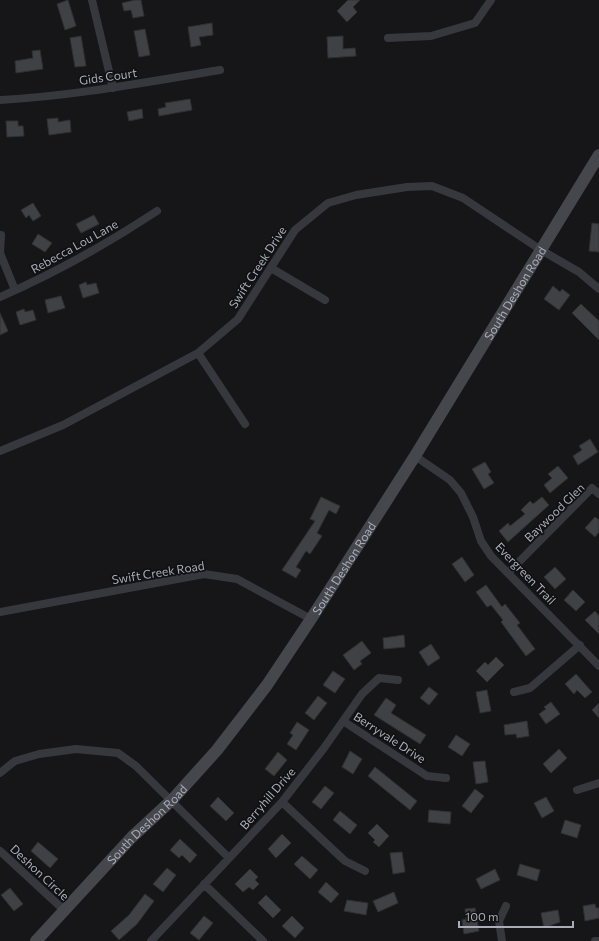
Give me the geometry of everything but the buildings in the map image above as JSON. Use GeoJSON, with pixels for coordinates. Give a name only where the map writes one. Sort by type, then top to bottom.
{"type":"FeatureCollection","features":[{"type":"Feature","properties":{"kind":"street"},"geometry":{"type":"LineString","coordinates":[[92,0],[113,88]]}},
{"type":"Feature","properties":{"kind":"street"},"geometry":{"type":"LineString","coordinates":[[388,38],[431,36],[475,23],[492,0]]}},
{"type":"Feature","properties":{"kind":"street","name":"Gids Court"},"geometry":{"type":"LineString","coordinates":[[0,100],[34,98],[113,88],[220,70]]}},
{"type":"Feature","properties":{"kind":"street","name":"South Deshon Road"},"geometry":{"type":"LineString","coordinates":[[36,941],[132,837],[172,800],[226,738],[267,685],[311,619],[414,456],[599,155]]}},
{"type":"Feature","properties":{"kind":"street","name":"Swift Creek Drive"},"geometry":{"type":"LineString","coordinates":[[0,451],[69,422],[198,353],[238,319],[295,230],[328,203],[356,195],[406,187],[432,186],[463,198],[541,250],[579,272],[599,289]]}},
{"type":"Feature","properties":{"kind":"street","name":"Rebecca Lou Lane"},"geometry":{"type":"LineString","coordinates":[[0,297],[38,280],[104,245],[157,212]]}},
{"type":"Feature","properties":{"kind":"street"},"geometry":{"type":"LineString","coordinates":[[1,235],[0,253],[15,290]]}},
{"type":"Feature","properties":{"kind":"street"},"geometry":{"type":"LineString","coordinates":[[271,268],[325,300]]}},
{"type":"Feature","properties":{"kind":"street"},"geometry":{"type":"LineString","coordinates":[[198,353],[246,424]]}},
{"type":"Feature","properties":{"kind":"street","name":"Evergreen Trail"},"geometry":{"type":"LineString","coordinates":[[414,456],[450,480],[461,493],[473,517],[481,541],[491,556],[599,666]]}},
{"type":"Feature","properties":{"kind":"street","name":"Baywood Glen"},"geometry":{"type":"LineString","coordinates":[[508,573],[592,488],[599,494]]}},
{"type":"Feature","properties":{"kind":"street","name":"Swift Creek Road"},"geometry":{"type":"LineString","coordinates":[[0,612],[204,574],[237,579],[311,619]]}},
{"type":"Feature","properties":{"kind":"street"},"geometry":{"type":"LineString","coordinates":[[514,692],[530,688],[580,645]]}},
{"type":"Feature","properties":{"kind":"street","name":"Berryhill Drive"},"geometry":{"type":"LineString","coordinates":[[151,941],[282,802],[324,748],[362,694],[379,678],[398,680]]}},
{"type":"Feature","properties":{"kind":"street","name":"Berryvale Drive"},"geometry":{"type":"LineString","coordinates":[[343,721],[426,776],[446,778]]}},
{"type":"Feature","properties":{"kind":"street"},"geometry":{"type":"LineString","coordinates":[[0,773],[15,761],[39,754],[76,748],[97,749],[118,753],[136,766],[172,800],[229,858]]}},
{"type":"Feature","properties":{"kind":"street"},"geometry":{"type":"LineString","coordinates":[[577,790],[599,783]]}},
{"type":"Feature","properties":{"kind":"street"},"geometry":{"type":"LineString","coordinates":[[282,802],[345,861],[365,871]]}},
{"type":"Feature","properties":{"kind":"street","name":"Deshon Circle"},"geometry":{"type":"LineString","coordinates":[[0,851],[65,910]]}},
{"type":"Feature","properties":{"kind":"street"},"geometry":{"type":"LineString","coordinates":[[204,884],[263,941]]}},
{"type":"Feature","properties":{"kind":"street"},"geometry":{"type":"LineString","coordinates":[[502,941],[499,921],[506,906]]}}]}
